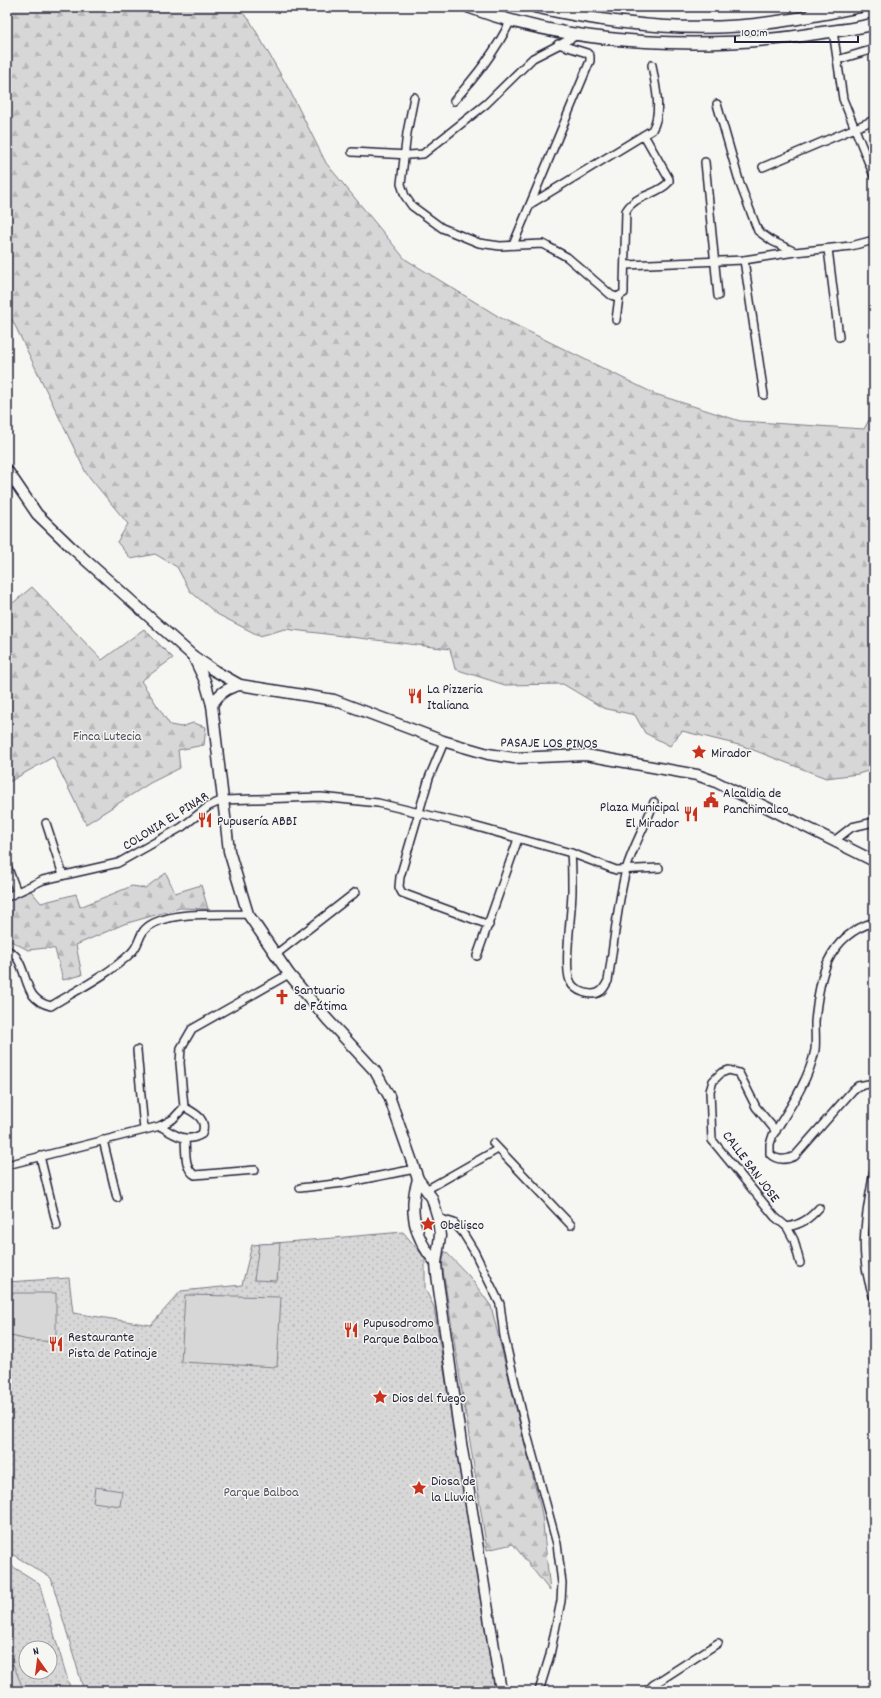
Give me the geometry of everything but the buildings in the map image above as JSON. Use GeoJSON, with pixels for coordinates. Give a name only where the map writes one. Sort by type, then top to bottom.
{"type":"FeatureCollection","features":[{"type":"Feature","properties":{"kind":"highway"},"geometry":{"type":"LineString","coordinates":[[469,7],[511,20],[580,34],[646,41],[697,42],[783,40],[874,24]]}},
{"type":"Feature","properties":{"kind":"highway"},"geometry":{"type":"LineString","coordinates":[[536,7],[615,21],[670,26],[738,26],[804,18],[858,7]]}},
{"type":"Feature","properties":{"kind":"main road"},"geometry":{"type":"LineString","coordinates":[[7,470],[29,504],[56,532],[193,656],[203,677],[212,705],[229,852],[248,914],[289,974],[327,1019],[375,1071],[395,1109],[416,1169],[418,1179],[426,1190],[438,1218],[440,1240],[436,1263],[461,1443],[502,1691]]}},
{"type":"Feature","properties":{"kind":"main road","name":"PASAJE LOS PINOS"},"geometry":{"type":"LineString","coordinates":[[193,656],[215,671],[240,685],[334,700],[444,742],[506,757],[586,755],[697,775],[714,781],[874,861]]}},
{"type":"Feature","properties":{"kind":"main road"},"geometry":{"type":"LineString","coordinates":[[212,705],[221,693],[227,689],[240,685]]}},
{"type":"Feature","properties":{"kind":"main road"},"geometry":{"type":"LineString","coordinates":[[418,1179],[413,1199],[414,1219],[423,1247],[436,1263]]}},
{"type":"Feature","properties":{"kind":"street"},"geometry":{"type":"LineString","coordinates":[[804,18],[816,7]]}},
{"type":"Feature","properties":{"kind":"street"},"geometry":{"type":"LineString","coordinates":[[454,101],[474,78],[500,42],[511,20]]}},
{"type":"Feature","properties":{"kind":"street"},"geometry":{"type":"LineString","coordinates":[[833,31],[843,100],[874,176]]}},
{"type":"Feature","properties":{"kind":"street"},"geometry":{"type":"LineString","coordinates":[[352,152],[404,155],[423,154],[486,104],[533,58],[580,34]]}},
{"type":"Feature","properties":{"kind":"street"},"geometry":{"type":"LineString","coordinates":[[513,245],[532,203],[590,61],[590,56],[587,53],[558,44]]}},
{"type":"Feature","properties":{"kind":"street"},"geometry":{"type":"LineString","coordinates":[[837,60],[874,49]]}},
{"type":"Feature","properties":{"kind":"street"},"geometry":{"type":"LineString","coordinates":[[532,203],[652,130],[657,122],[657,103],[652,65]]}},
{"type":"Feature","properties":{"kind":"street"},"geometry":{"type":"LineString","coordinates":[[414,97],[404,155],[401,184],[405,196],[412,206],[442,228],[479,243],[500,246],[543,244],[567,257],[610,295],[619,297]]}},
{"type":"Feature","properties":{"kind":"street"},"geometry":{"type":"LineString","coordinates":[[717,104],[740,184],[758,231],[772,241],[795,252]]}},
{"type":"Feature","properties":{"kind":"street"},"geometry":{"type":"LineString","coordinates":[[763,167],[874,120]]}},
{"type":"Feature","properties":{"kind":"street"},"geometry":{"type":"LineString","coordinates":[[616,320],[619,297],[624,293],[626,265],[624,230],[626,211],[629,205],[636,200],[661,188],[669,182],[669,179],[644,135]]}},
{"type":"Feature","properties":{"kind":"street"},"geometry":{"type":"LineString","coordinates":[[705,162],[718,296]]}},
{"type":"Feature","properties":{"kind":"street"},"geometry":{"type":"LineString","coordinates":[[626,265],[714,263],[744,260],[795,252],[850,246],[874,240]]}},
{"type":"Feature","properties":{"kind":"street"},"geometry":{"type":"LineString","coordinates":[[828,249],[839,337]]}},
{"type":"Feature","properties":{"kind":"street"},"geometry":{"type":"LineString","coordinates":[[744,260],[764,395]]}},
{"type":"Feature","properties":{"kind":"street"},"geometry":{"type":"LineString","coordinates":[[444,742],[429,778],[400,877],[399,887],[402,893],[489,925]]}},
{"type":"Feature","properties":{"kind":"street"},"geometry":{"type":"LineString","coordinates":[[223,800],[321,797],[378,803],[518,838],[571,853],[616,870],[659,868]]}},
{"type":"Feature","properties":{"kind":"street","name":"COLONIA EL PINAR"},"geometry":{"type":"LineString","coordinates":[[7,896],[43,880],[100,869],[118,863],[182,827],[209,806],[223,800]]}},
{"type":"Feature","properties":{"kind":"street"},"geometry":{"type":"LineString","coordinates":[[571,853],[572,891],[568,965],[570,980],[575,989],[585,993],[595,993],[602,991],[608,981],[626,870],[637,839],[648,821],[654,802]]}},
{"type":"Feature","properties":{"kind":"street"},"geometry":{"type":"LineString","coordinates":[[834,841],[852,827],[874,822]]}},
{"type":"Feature","properties":{"kind":"street"},"geometry":{"type":"LineString","coordinates":[[46,823],[63,875]]}},
{"type":"Feature","properties":{"kind":"street"},"geometry":{"type":"LineString","coordinates":[[478,956],[518,838]]}},
{"type":"Feature","properties":{"kind":"street"},"geometry":{"type":"LineString","coordinates":[[7,866],[17,892]]}},
{"type":"Feature","properties":{"kind":"street"},"geometry":{"type":"LineString","coordinates":[[275,955],[356,892]]}},
{"type":"Feature","properties":{"kind":"street"},"geometry":{"type":"LineString","coordinates":[[7,950],[16,956],[30,992],[40,1004],[51,1006],[109,970],[132,952],[142,930],[155,922],[182,916],[248,914]]}},
{"type":"Feature","properties":{"kind":"street"},"geometry":{"type":"LineString","coordinates":[[874,922],[856,930],[845,938],[829,955],[819,989],[815,1049],[805,1079],[770,1144],[770,1154],[778,1159],[791,1158],[795,1156],[853,1090],[858,1086],[874,1083]]}},
{"type":"Feature","properties":{"kind":"street"},"geometry":{"type":"LineString","coordinates":[[184,1107],[180,1063],[181,1048],[192,1029],[289,974]]}},
{"type":"Feature","properties":{"kind":"street"},"geometry":{"type":"LineString","coordinates":[[137,1050],[144,1130]]}},
{"type":"Feature","properties":{"kind":"street","name":"CALLE SAN JOSE"},"geometry":{"type":"LineString","coordinates":[[776,1131],[756,1108],[739,1073],[729,1070],[721,1073],[713,1081],[710,1091],[712,1140],[775,1217],[787,1227]]}},
{"type":"Feature","properties":{"kind":"street"},"geometry":{"type":"LineString","coordinates":[[7,1165],[160,1126],[172,1119],[184,1107]]}},
{"type":"Feature","properties":{"kind":"street"},"geometry":{"type":"LineString","coordinates":[[160,1126],[174,1135],[185,1139],[202,1134],[204,1128],[203,1121],[197,1115],[184,1107]]}},
{"type":"Feature","properties":{"kind":"street"},"geometry":{"type":"LineString","coordinates":[[185,1139],[187,1166],[190,1173],[195,1175],[255,1170]]}},
{"type":"Feature","properties":{"kind":"street"},"geometry":{"type":"LineString","coordinates":[[103,1140],[117,1198]]}},
{"type":"Feature","properties":{"kind":"street"},"geometry":{"type":"LineString","coordinates":[[493,1143],[571,1225]]}},
{"type":"Feature","properties":{"kind":"street"},"geometry":{"type":"LineString","coordinates":[[426,1190],[498,1149]]}},
{"type":"Feature","properties":{"kind":"street"},"geometry":{"type":"LineString","coordinates":[[40,1156],[57,1226]]}},
{"type":"Feature","properties":{"kind":"street"},"geometry":{"type":"LineString","coordinates":[[300,1188],[344,1183],[416,1169]]}},
{"type":"Feature","properties":{"kind":"street"},"geometry":{"type":"LineString","coordinates":[[874,1171],[863,1245],[864,1259],[871,1279],[874,1298]]}},
{"type":"Feature","properties":{"kind":"street"},"geometry":{"type":"LineString","coordinates":[[800,1263],[794,1240],[787,1227],[800,1225],[808,1220],[819,1208]]}},
{"type":"Feature","properties":{"kind":"street"},"geometry":{"type":"LineString","coordinates":[[438,1218],[454,1223],[463,1233],[474,1251],[500,1304],[504,1336],[528,1438],[557,1544],[562,1583],[561,1601],[550,1655],[539,1691]]}},
{"type":"Feature","properties":{"kind":"street"},"geometry":{"type":"LineString","coordinates":[[647,1691],[653,1685],[718,1643]]}},
{"type":"Feature","properties":{"kind":"green space"},"geometry":{"type":"Polygon","coordinates":[[[7,7],[236,7],[249,19],[290,91],[326,163],[405,259],[501,318],[655,394],[740,421],[864,429],[874,411],[874,769],[858,774],[826,778],[743,746],[682,731],[670,746],[645,733],[635,715],[603,708],[563,684],[505,685],[455,669],[450,649],[285,629],[260,636],[217,614],[190,591],[177,567],[155,554],[131,559],[117,542],[128,524],[86,473],[7,309],[7,7]]]}},
{"type":"Feature","properties":{"kind":"green space","name":"Finca Lutecia"},"geometry":{"type":"Polygon","coordinates":[[[32,587],[102,660],[144,629],[173,658],[141,681],[170,725],[181,727],[193,723],[206,727],[204,745],[178,750],[180,768],[150,783],[86,824],[53,757],[7,783],[7,608],[32,587]]]}},
{"type":"Feature","properties":{"kind":"green space"},"geometry":{"type":"Polygon","coordinates":[[[166,873],[175,893],[201,885],[208,909],[180,908],[124,924],[76,945],[82,975],[63,980],[55,949],[46,948],[28,950],[7,939],[7,901],[31,891],[41,903],[76,894],[80,907],[132,886],[145,888],[166,873]]]}},
{"type":"Feature","properties":{"kind":"green space","name":"Parque Balboa"},"geometry":{"type":"Polygon","coordinates":[[[403,1232],[425,1258],[425,1289],[434,1307],[495,1691],[84,1691],[51,1578],[7,1551],[7,1282],[69,1278],[73,1313],[151,1325],[181,1291],[242,1285],[252,1245],[403,1232]]]}},
{"type":"Feature","properties":{"kind":"green space"},"geometry":{"type":"Polygon","coordinates":[[[280,1243],[277,1281],[254,1280],[259,1244],[280,1243]]]}},
{"type":"Feature","properties":{"kind":"green space"},"geometry":{"type":"Polygon","coordinates":[[[445,1251],[469,1276],[491,1306],[542,1514],[550,1591],[513,1544],[487,1550],[442,1264],[445,1251]]]}},
{"type":"Feature","properties":{"kind":"green space"},"geometry":{"type":"Polygon","coordinates":[[[10,1293],[56,1293],[56,1342],[28,1340],[7,1335],[10,1293]]]}},
{"type":"Feature","properties":{"kind":"green space"},"geometry":{"type":"Polygon","coordinates":[[[185,1295],[281,1297],[277,1367],[181,1362],[185,1295]]]}},
{"type":"Feature","properties":{"kind":"green space"},"geometry":{"type":"Polygon","coordinates":[[[95,1487],[122,1491],[120,1506],[93,1502],[95,1487]]]}},
{"type":"Feature","properties":{"kind":"green space"},"geometry":{"type":"Polygon","coordinates":[[[7,1563],[39,1583],[56,1640],[18,1640],[18,1680],[58,1680],[58,1647],[71,1691],[7,1691],[7,1563]]]}},
{"type":"Feature","properties":{"kind":"green space"},"geometry":{"type":"Polygon","coordinates":[[[13,1664],[18,1680],[20,1680],[24,1691],[7,1691],[7,1667],[13,1664]]]}},
{"type":"Feature","properties":{"kind":"place","name":"La Pizzeria Italiana"},"geometry":{"type":"Point","coordinates":[415,696]}},
{"type":"Feature","properties":{"kind":"place","name":"Mirador"},"geometry":{"type":"Point","coordinates":[699,752]}},
{"type":"Feature","properties":{"kind":"place","name":"Alcaldia de Panchimalco"},"geometry":{"type":"Point","coordinates":[711,800]}},
{"type":"Feature","properties":{"kind":"place","name":"Plaza Municipal El Mirador"},"geometry":{"type":"Point","coordinates":[691,814]}},
{"type":"Feature","properties":{"kind":"place","name":"Pupusería ABBI"},"geometry":{"type":"Point","coordinates":[205,820]}},
{"type":"Feature","properties":{"kind":"place","name":"Santuario de Fátima"},"geometry":{"type":"Point","coordinates":[282,997]}},
{"type":"Feature","properties":{"kind":"place","name":"Obelisco"},"geometry":{"type":"Point","coordinates":[428,1224]}},
{"type":"Feature","properties":{"kind":"place","name":"Pupusodromo Parque Balboa"},"geometry":{"type":"Point","coordinates":[351,1330]}},
{"type":"Feature","properties":{"kind":"place","name":"Restaurante Pista de Patinaje"},"geometry":{"type":"Point","coordinates":[56,1344]}},
{"type":"Feature","properties":{"kind":"place","name":"Dios del fuego"},"geometry":{"type":"Point","coordinates":[380,1397]}},
{"type":"Feature","properties":{"kind":"place","name":"Diosa de la Lluvia"},"geometry":{"type":"Point","coordinates":[419,1488]}}]}
